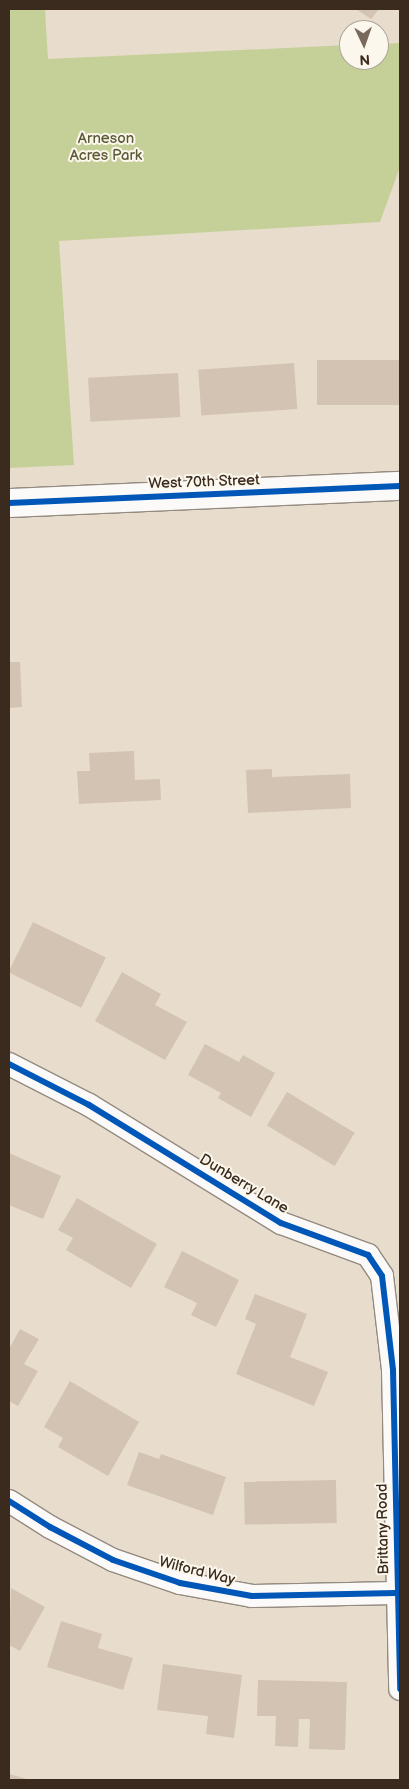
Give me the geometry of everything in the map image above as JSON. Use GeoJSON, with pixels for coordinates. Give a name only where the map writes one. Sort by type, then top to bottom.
{"type":"FeatureCollection","features":[{"type":"Feature","properties":{"kind":"street","name":"West 70th Street"},"geometry":{"type":"LineString","coordinates":[[9,503],[400,486]]}},
{"type":"Feature","properties":{"kind":"street","name":"Dunberry Lane"},"geometry":{"type":"LineString","coordinates":[[9,1064],[89,1105],[281,1223],[368,1255],[382,1276],[397,1370]]}},
{"type":"Feature","properties":{"kind":"street","name":"Brittany Road"},"geometry":{"type":"LineString","coordinates":[[397,1370],[396,1593],[400,1689]]}},
{"type":"Feature","properties":{"kind":"street","name":"Wilford Way"},"geometry":{"type":"LineString","coordinates":[[9,1501],[113,1560],[180,1583],[252,1596],[396,1593]]}},
{"type":"Feature","properties":{"kind":"green space","name":"Arneson Acres Park"},"geometry":{"type":"Polygon","coordinates":[[[9,9],[45,9],[48,59],[339,45],[339,70],[389,70],[389,44],[400,43],[400,167],[380,222],[59,241],[74,465],[9,468],[9,9]]]}},
{"type":"Feature","properties":{"kind":"building"},"geometry":{"type":"Polygon","coordinates":[[[356,9],[379,9],[371,19],[356,9]]]}},
{"type":"Feature","properties":{"kind":"building"},"geometry":{"type":"Polygon","coordinates":[[[317,360],[400,360],[400,405],[317,405],[317,360]]]}},
{"type":"Feature","properties":{"kind":"building"},"geometry":{"type":"Polygon","coordinates":[[[294,363],[297,409],[201,416],[198,370],[294,363]]]}},
{"type":"Feature","properties":{"kind":"building"},"geometry":{"type":"Polygon","coordinates":[[[178,373],[180,417],[90,422],[88,378],[178,373]]]}},
{"type":"Feature","properties":{"kind":"building"},"geometry":{"type":"Polygon","coordinates":[[[9,662],[20,662],[22,707],[9,708],[9,662]]]}},
{"type":"Feature","properties":{"kind":"building"},"geometry":{"type":"Polygon","coordinates":[[[134,751],[135,780],[160,779],[161,800],[79,804],[77,771],[90,771],[89,753],[134,751]]]}},
{"type":"Feature","properties":{"kind":"building"},"geometry":{"type":"Polygon","coordinates":[[[272,769],[272,777],[350,774],[351,808],[248,813],[246,770],[272,769]]]}},
{"type":"Feature","properties":{"kind":"building"},"geometry":{"type":"Polygon","coordinates":[[[33,922],[106,958],[81,1008],[9,973],[33,922]]]}},
{"type":"Feature","properties":{"kind":"building"},"geometry":{"type":"Polygon","coordinates":[[[122,972],[161,994],[155,1005],[187,1022],[165,1060],[95,1021],[122,972]]]}},
{"type":"Feature","properties":{"kind":"building"},"geometry":{"type":"Polygon","coordinates":[[[205,1044],[239,1062],[243,1055],[275,1073],[251,1117],[218,1098],[221,1093],[188,1075],[205,1044]]]}},
{"type":"Feature","properties":{"kind":"building"},"geometry":{"type":"Polygon","coordinates":[[[287,1092],[355,1133],[335,1166],[267,1125],[287,1092]]]}},
{"type":"Feature","properties":{"kind":"building"},"geometry":{"type":"Polygon","coordinates":[[[9,1153],[61,1176],[43,1219],[9,1205],[9,1153]]]}},
{"type":"Feature","properties":{"kind":"building"},"geometry":{"type":"Polygon","coordinates":[[[77,1198],[157,1244],[131,1288],[66,1250],[73,1238],[58,1230],[77,1198]]]}},
{"type":"Feature","properties":{"kind":"building"},"geometry":{"type":"Polygon","coordinates":[[[182,1251],[239,1280],[216,1327],[191,1315],[197,1303],[164,1287],[182,1251]]]}},
{"type":"Feature","properties":{"kind":"building"},"geometry":{"type":"Polygon","coordinates":[[[255,1294],[307,1314],[290,1357],[328,1372],[314,1406],[236,1374],[256,1324],[245,1319],[255,1294]]]}},
{"type":"Feature","properties":{"kind":"building"},"geometry":{"type":"Polygon","coordinates":[[[20,1329],[39,1339],[24,1364],[38,1371],[18,1406],[9,1401],[9,1349],[20,1329]]]}},
{"type":"Feature","properties":{"kind":"building"},"geometry":{"type":"Polygon","coordinates":[[[70,1381],[139,1422],[108,1476],[58,1447],[63,1438],[44,1427],[70,1381]]]}},
{"type":"Feature","properties":{"kind":"building"},"geometry":{"type":"Polygon","coordinates":[[[139,1452],[159,1459],[161,1454],[226,1477],[213,1515],[127,1485],[139,1452]]]}},
{"type":"Feature","properties":{"kind":"building"},"geometry":{"type":"Polygon","coordinates":[[[336,1480],[337,1523],[245,1525],[244,1482],[336,1480]]]}},
{"type":"Feature","properties":{"kind":"building"},"geometry":{"type":"Polygon","coordinates":[[[11,1588],[45,1607],[20,1651],[9,1645],[11,1588]]]}},
{"type":"Feature","properties":{"kind":"building"},"geometry":{"type":"Polygon","coordinates":[[[61,1621],[102,1634],[98,1648],[133,1658],[123,1690],[47,1667],[61,1621]]]}},
{"type":"Feature","properties":{"kind":"building"},"geometry":{"type":"Polygon","coordinates":[[[163,1664],[242,1675],[234,1738],[206,1734],[208,1716],[157,1710],[163,1664]]]}},
{"type":"Feature","properties":{"kind":"building"},"geometry":{"type":"Polygon","coordinates":[[[258,1680],[347,1682],[345,1750],[309,1749],[310,1719],[299,1719],[298,1747],[275,1746],[276,1716],[257,1716],[258,1680]]]}},
{"type":"Feature","properties":{"kind":"building"},"geometry":{"type":"Polygon","coordinates":[[[9,1774],[30,1780],[9,1780],[9,1774]]]}},
{"type":"Feature","properties":{"kind":"cycle path"},"geometry":{"type":"LineString","coordinates":[[9,503],[400,486]]}},
{"type":"Feature","properties":{"kind":"cycle path"},"geometry":{"type":"LineString","coordinates":[[9,1064],[89,1105],[281,1223],[368,1255],[382,1276],[393,1370],[400,1689]]}},
{"type":"Feature","properties":{"kind":"cycle path"},"geometry":{"type":"LineString","coordinates":[[9,1501],[50,1527],[113,1560],[180,1583],[252,1596],[396,1593]]}}]}
